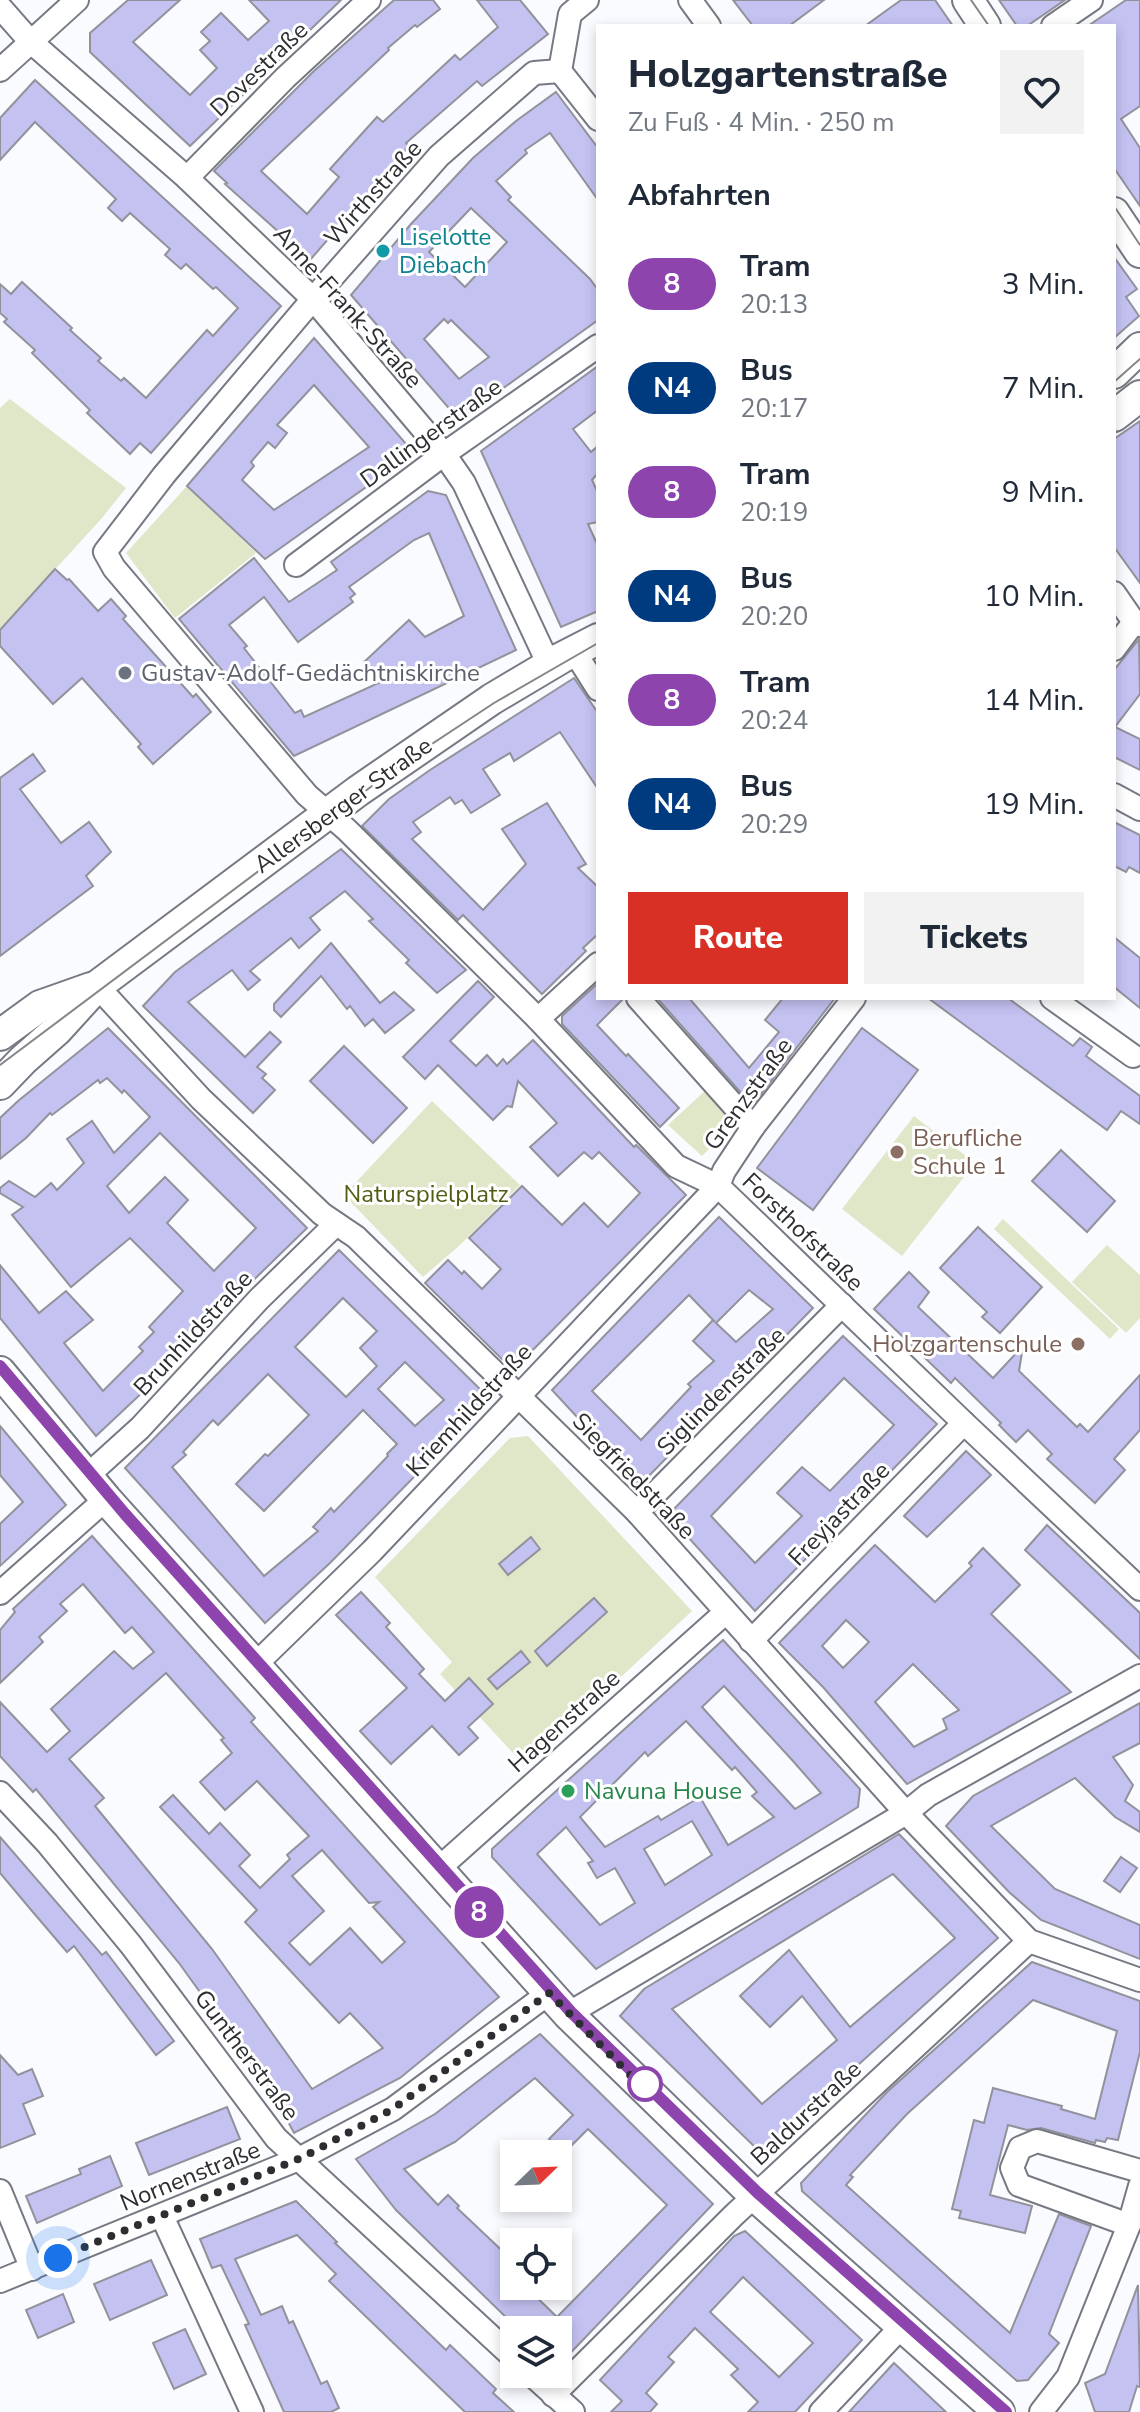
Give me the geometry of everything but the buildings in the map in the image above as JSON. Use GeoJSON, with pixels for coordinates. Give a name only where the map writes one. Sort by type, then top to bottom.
{"type":"FeatureCollection","features":[{"type":"Feature","properties":{"kind":"main road"},"geometry":{"type":"LineString","coordinates":[[968,0],[984,24]]}},
{"type":"Feature","properties":{"kind":"main road"},"geometry":{"type":"LineString","coordinates":[[1116,216],[1140,252]]}},
{"type":"Feature","properties":{"kind":"main road"},"geometry":{"type":"LineString","coordinates":[[1116,371],[1140,348]]}},
{"type":"Feature","properties":{"kind":"main road"},"geometry":{"type":"LineString","coordinates":[[1116,414],[1140,396]]}},
{"type":"Feature","properties":{"kind":"main road","name":"Allersberger Straße"},"geometry":{"type":"LineString","coordinates":[[0,1084],[57,1030],[97,986],[398,762],[573,652]]}},
{"type":"Feature","properties":{"kind":"main road","name":"Allersberger Straße"},"geometry":{"type":"LineString","coordinates":[[0,1035],[40,1006],[97,986]]}},
{"type":"Feature","properties":{"kind":"main road"},"geometry":{"type":"LineString","coordinates":[[0,1372],[97,1488],[558,2004],[755,2196],[999,2412]]}},
{"type":"Feature","properties":{"kind":"street"},"geometry":{"type":"LineString","coordinates":[[0,70],[77,0]]}},
{"type":"Feature","properties":{"kind":"street","name":"Dovestraße"},"geometry":{"type":"LineString","coordinates":[[187,178],[285,78],[369,0]]}},
{"type":"Feature","properties":{"kind":"street"},"geometry":{"type":"LineString","coordinates":[[690,0],[708,24]]}},
{"type":"Feature","properties":{"kind":"street"},"geometry":{"type":"LineString","coordinates":[[1056,24],[1091,0]]}},
{"type":"Feature","properties":{"kind":"street"},"geometry":{"type":"LineString","coordinates":[[572,5],[560,71],[596,116]]}},
{"type":"Feature","properties":{"kind":"street","name":"Anne-Frank-Straße"},"geometry":{"type":"LineString","coordinates":[[0,7],[30,41],[187,178],[313,299],[444,454],[596,686]]}},
{"type":"Feature","properties":{"kind":"street","name":"Wirthstraße"},"geometry":{"type":"LineString","coordinates":[[105,552],[164,475],[439,156],[534,73],[560,71]]}},
{"type":"Feature","properties":{"kind":"street","name":"Dallingerstraße"},"geometry":{"type":"LineString","coordinates":[[296,565],[444,454],[596,347]]}},
{"type":"Feature","properties":{"kind":"street","name":"Forsthofstraße"},"geometry":{"type":"LineString","coordinates":[[105,552],[114,568],[307,795],[347,830],[538,1019],[676,1166],[718,1186],[1140,1589]]}},
{"type":"Feature","properties":{"kind":"street"},"geometry":{"type":"LineString","coordinates":[[1116,596],[1137,623],[1116,647]]}},
{"type":"Feature","properties":{"kind":"street"},"geometry":{"type":"LineString","coordinates":[[1116,796],[1140,809]]}},
{"type":"Feature","properties":{"kind":"street"},"geometry":{"type":"LineString","coordinates":[[538,1019],[596,966]]}},
{"type":"Feature","properties":{"kind":"street","name":"Siegfriedstraße"},"geometry":{"type":"LineString","coordinates":[[97,986],[201,1099],[322,1214],[356,1237],[637,1512],[906,1813],[1029,1941],[1140,1980]]}},
{"type":"Feature","properties":{"kind":"street"},"geometry":{"type":"LineString","coordinates":[[640,1000],[753,1127]]}},
{"type":"Feature","properties":{"kind":"street","name":"Grenzstraße"},"geometry":{"type":"LineString","coordinates":[[718,1186],[724,1171],[753,1127],[852,1000]]}},
{"type":"Feature","properties":{"kind":"street"},"geometry":{"type":"LineString","coordinates":[[1055,1000],[1133,1056]]}},
{"type":"Feature","properties":{"kind":"street","name":"Kriemhildstraße"},"geometry":{"type":"LineString","coordinates":[[255,1665],[372,1551],[718,1186]]}},
{"type":"Feature","properties":{"kind":"street","name":"Brunhildstraße"},"geometry":{"type":"LineString","coordinates":[[0,1593],[97,1488],[140,1428],[259,1299],[336,1224]]}},
{"type":"Feature","properties":{"kind":"street","name":"Siglindenstraße"},"geometry":{"type":"LineString","coordinates":[[637,1512],[842,1305]]}},
{"type":"Feature","properties":{"kind":"street","name":"Freyjastraße"},"geometry":{"type":"LineString","coordinates":[[751,1641],[964,1423]]}},
{"type":"Feature","properties":{"kind":"street","name":"Hagenstraße"},"geometry":{"type":"LineString","coordinates":[[437,1870],[726,1612]]}},
{"type":"Feature","properties":{"kind":"street","name":"Nornenstraße"},"geometry":{"type":"LineString","coordinates":[[0,2281],[301,2158],[393,2109],[558,2004],[906,1813],[928,1795],[1140,1676]]}},
{"type":"Feature","properties":{"kind":"street","name":"Guntherstraße"},"geometry":{"type":"LineString","coordinates":[[0,1793],[47,1843],[131,1945],[276,2138],[500,2345]]}},
{"type":"Feature","properties":{"kind":"street","name":"Baldurstraße"},"geometry":{"type":"LineString","coordinates":[[553,2395],[755,2196],[1029,1941]]}},
{"type":"Feature","properties":{"kind":"street"},"geometry":{"type":"LineString","coordinates":[[1041,2412],[1068,2377],[1136,2206],[1019,2185],[1012,2168],[1020,2148],[1037,2141],[1140,2171]]}},
{"type":"Feature","properties":{"kind":"street"},"geometry":{"type":"LineString","coordinates":[[0,2191],[32,2269]]}},
{"type":"Feature","properties":{"kind":"street"},"geometry":{"type":"LineString","coordinates":[[162,2216],[252,2412]]}},
{"type":"Feature","properties":{"kind":"street"},"geometry":{"type":"LineString","coordinates":[[821,2412],[902,2326]]}},
{"type":"Feature","properties":{"kind":"street"},"geometry":{"type":"LineString","coordinates":[[546,2388],[573,2412]]}},
{"type":"Feature","properties":{"kind":"green space"},"geometry":{"type":"Polygon","coordinates":[[[10,399],[126,488],[0,630],[0,408],[10,399]]]}},
{"type":"Feature","properties":{"kind":"green space"},"geometry":{"type":"Polygon","coordinates":[[[187,486],[256,553],[175,618],[126,553],[187,486]]]}},
{"type":"Feature","properties":{"kind":"green space"},"geometry":{"type":"Polygon","coordinates":[[[707,1089],[736,1122],[702,1156],[668,1125],[707,1089]]]}},
{"type":"Feature","properties":{"kind":"green space","name":"Naturspielplatz"},"geometry":{"type":"Polygon","coordinates":[[[432,1101],[520,1185],[423,1277],[344,1195],[432,1101]]]}},
{"type":"Feature","properties":{"kind":"green space"},"geometry":{"type":"Polygon","coordinates":[[[914,1116],[975,1163],[902,1256],[842,1209],[914,1116]]]}},
{"type":"Feature","properties":{"kind":"green space"},"geometry":{"type":"Polygon","coordinates":[[[1003,1219],[1119,1329],[1110,1339],[994,1229],[1003,1219]]]}},
{"type":"Feature","properties":{"kind":"green space"},"geometry":{"type":"Polygon","coordinates":[[[1107,1245],[1140,1275],[1140,1318],[1126,1333],[1072,1282],[1107,1245]]]}},
{"type":"Feature","properties":{"kind":"green space"},"geometry":{"type":"Polygon","coordinates":[[[528,1436],[692,1611],[525,1766],[440,1674],[452,1662],[375,1577],[510,1438],[528,1436]]]}},
{"type":"Feature","properties":{"kind":"tram line"},"geometry":{"type":"LineString","coordinates":[[971,0],[988,24]]}},
{"type":"Feature","properties":{"kind":"tram line"},"geometry":{"type":"LineString","coordinates":[[1116,209],[1140,245]]}},
{"type":"Feature","properties":{"kind":"tram line"},"geometry":{"type":"LineString","coordinates":[[1116,380],[1140,359]]}},
{"type":"Feature","properties":{"kind":"tram line"},"geometry":{"type":"LineString","coordinates":[[0,1065],[400,765],[494,703],[596,644]]}},
{"type":"Feature","properties":{"kind":"tram line"},"geometry":{"type":"LineString","coordinates":[[0,1366],[125,1514],[571,2012],[758,2193],[1006,2412]]}},
{"type":"Feature","properties":{"kind":"tram line","name":"8"},"geometry":{"type":"LineString","coordinates":[[0,1366],[125,1514],[571,2012],[758,2193],[1006,2412]]}},
{"type":"Feature","properties":{"kind":"place","name":"Liselotte Diebach"},"geometry":{"type":"Point","coordinates":[383,251]}},
{"type":"Feature","properties":{"kind":"place","name":"Gustav-Adolf-Gedächtniskirche"},"geometry":{"type":"Point","coordinates":[125,673]}},
{"type":"Feature","properties":{"kind":"place","name":"Berufliche Schule 1"},"geometry":{"type":"Point","coordinates":[897,1152]}},
{"type":"Feature","properties":{"kind":"place","name":"Holzgartenschule"},"geometry":{"type":"Point","coordinates":[1078,1344]}},
{"type":"Feature","properties":{"kind":"place","name":"Navuna House"},"geometry":{"type":"Point","coordinates":[568,1791]}},
{"type":"Feature","properties":{"kind":"route"},"geometry":{"type":"LineString","coordinates":[[58,2258],[301,2158],[393,2109],[549,1993],[642,2087],[645,2084]]}}]}
